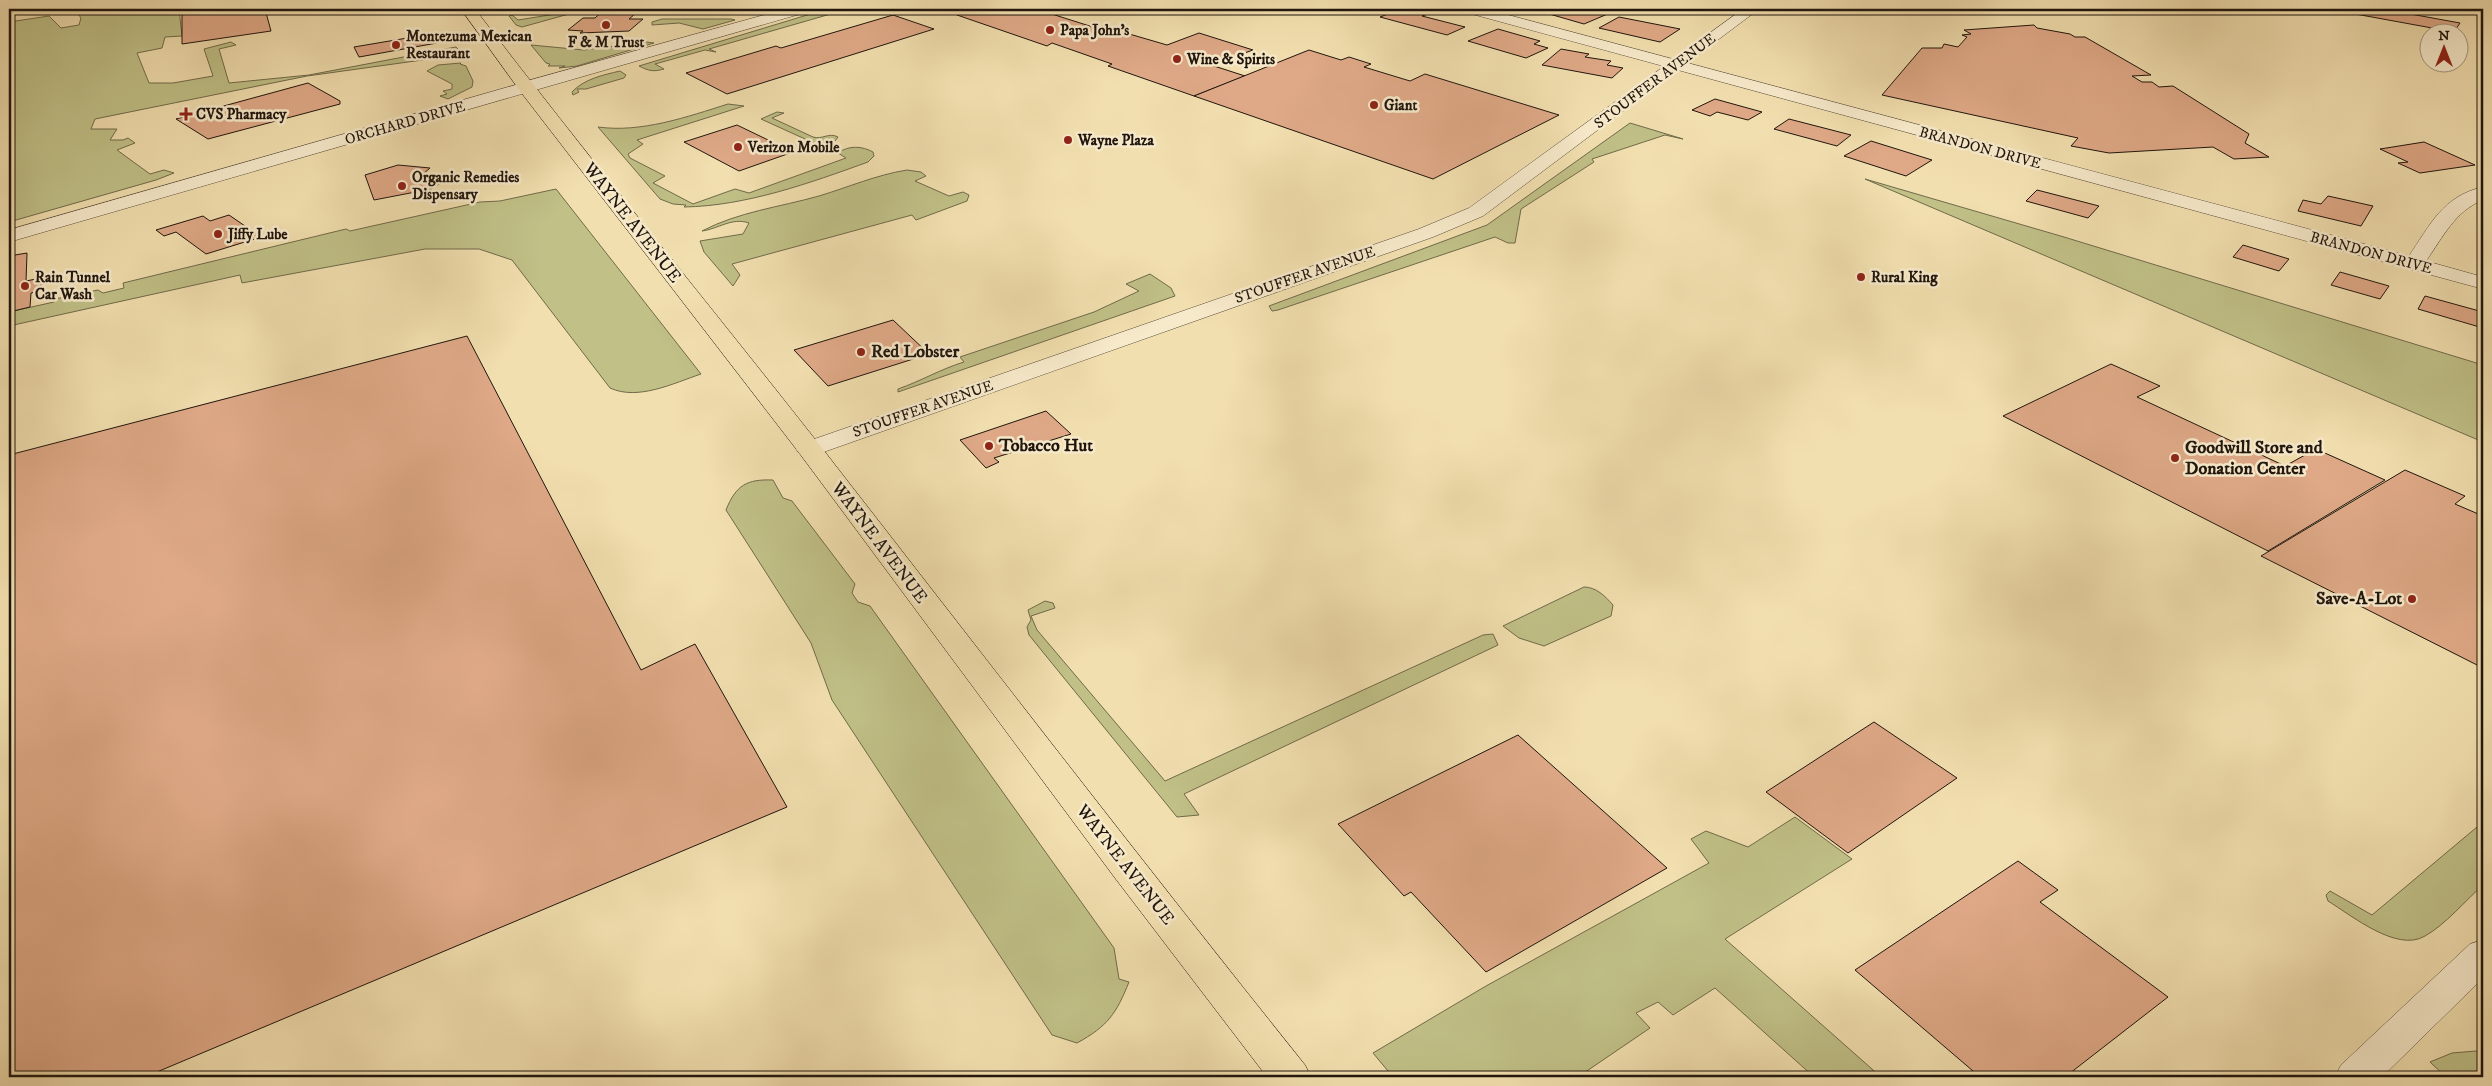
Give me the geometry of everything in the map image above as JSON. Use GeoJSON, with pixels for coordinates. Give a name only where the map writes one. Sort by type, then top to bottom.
{"type":"FeatureCollection","features":[{"type":"Feature","properties":{"kind":"main road","name":"WAYNE AVENUE"},"geometry":{"type":"LineString","coordinates":[[468,9],[526,88],[809,449],[1127,868],[1291,1077]]}},
{"type":"Feature","properties":{"kind":"street","name":"STOUFFER AVENUE"},"geometry":{"type":"LineString","coordinates":[[809,449],[1426,233],[1468,216],[1496,200],[1752,9]]}},
{"type":"Feature","properties":{"kind":"street","name":"ORCHARD DRIVE"},"geometry":{"type":"LineString","coordinates":[[9,236],[792,10]]}},
{"type":"Feature","properties":{"kind":"street","name":"BRANDON DRIVE"},"geometry":{"type":"LineString","coordinates":[[1477,11],[2483,284]]}},
{"type":"Feature","properties":{"kind":"street"},"geometry":{"type":"LineString","coordinates":[[2414,264],[2449,212],[2462,201],[2483,193]]}},
{"type":"Feature","properties":{"kind":"street"},"geometry":{"type":"LineString","coordinates":[[2355,1077],[2483,955]]}},
{"type":"Feature","properties":{"kind":"green space"},"geometry":{"type":"Polygon","coordinates":[[[81,9],[104,9],[105,11],[179,9],[182,36],[165,37],[162,48],[137,53],[149,83],[173,83],[213,76],[204,49],[231,42],[236,45],[219,49],[229,83],[309,75],[456,47],[459,50],[457,51],[460,52],[437,58],[307,76],[95,119],[91,129],[117,129],[110,140],[128,138],[135,143],[117,150],[150,174],[164,170],[174,173],[156,180],[9,222],[9,22],[49,16],[61,28],[79,25],[81,18],[76,11],[81,9]]]}},
{"type":"Feature","properties":{"kind":"green space"},"geometry":{"type":"Polygon","coordinates":[[[587,9],[522,27],[516,25],[509,16],[512,15],[518,20],[587,9]]]}},
{"type":"Feature","properties":{"kind":"green space"},"geometry":{"type":"Polygon","coordinates":[[[827,9],[848,9],[709,49],[716,52],[705,50],[655,64],[664,69],[651,70],[639,66],[827,9]]]}},
{"type":"Feature","properties":{"kind":"green space"},"geometry":{"type":"Polygon","coordinates":[[[662,19],[735,20],[703,29],[679,23],[652,25],[652,22],[662,19]]]}},
{"type":"Feature","properties":{"kind":"green space"},"geometry":{"type":"Polygon","coordinates":[[[646,42],[654,43],[577,66],[559,68],[565,66],[548,66],[550,64],[546,63],[531,45],[584,50],[646,42]]]}},
{"type":"Feature","properties":{"kind":"green space"},"geometry":{"type":"Polygon","coordinates":[[[461,63],[466,66],[473,81],[472,87],[448,99],[440,96],[447,94],[443,91],[452,89],[452,84],[427,71],[438,65],[461,63]]]}},
{"type":"Feature","properties":{"kind":"green space"},"geometry":{"type":"Polygon","coordinates":[[[620,71],[626,75],[624,78],[586,89],[577,89],[579,92],[573,95],[572,92],[582,84],[620,71]]]}},
{"type":"Feature","properties":{"kind":"green space"},"geometry":{"type":"Polygon","coordinates":[[[728,104],[744,106],[637,140],[643,144],[628,154],[630,158],[665,176],[653,183],[693,204],[735,189],[749,193],[846,158],[838,153],[842,150],[856,147],[864,148],[873,152],[874,156],[868,162],[778,192],[707,206],[684,207],[686,205],[673,204],[660,199],[598,127],[631,128],[664,123],[728,104]]]}},
{"type":"Feature","properties":{"kind":"green space"},"geometry":{"type":"Polygon","coordinates":[[[777,112],[784,113],[772,118],[813,137],[819,138],[832,135],[838,137],[835,141],[816,144],[761,119],[777,112]]]}},
{"type":"Feature","properties":{"kind":"green space"},"geometry":{"type":"Polygon","coordinates":[[[1630,123],[1683,139],[1665,135],[1592,159],[1594,162],[1521,209],[1515,243],[1508,243],[1495,237],[1278,310],[1272,311],[1269,306],[1487,225],[1630,123]]]}},
{"type":"Feature","properties":{"kind":"green space"},"geometry":{"type":"Polygon","coordinates":[[[907,170],[921,172],[926,176],[915,181],[949,196],[963,192],[969,195],[967,201],[916,220],[912,215],[732,264],[740,275],[733,286],[704,252],[700,241],[743,234],[749,223],[731,222],[702,231],[716,224],[745,214],[819,196],[873,178],[907,170]]]}},
{"type":"Feature","properties":{"kind":"green space"},"geometry":{"type":"Polygon","coordinates":[[[1865,179],[2064,237],[2483,365],[2483,442],[1865,179]]]}},
{"type":"Feature","properties":{"kind":"green space"},"geometry":{"type":"Polygon","coordinates":[[[556,189],[701,374],[668,386],[644,392],[621,392],[610,388],[512,260],[479,249],[425,249],[242,283],[240,275],[9,326],[9,312],[54,302],[55,299],[98,290],[103,293],[124,288],[123,283],[346,229],[350,231],[480,202],[500,201],[556,189]]]}},
{"type":"Feature","properties":{"kind":"green space"},"geometry":{"type":"Polygon","coordinates":[[[1150,274],[1171,288],[1175,296],[898,392],[898,389],[964,362],[960,357],[1094,312],[1139,291],[1126,284],[1150,274]]]}},
{"type":"Feature","properties":{"kind":"green space"},"geometry":{"type":"Polygon","coordinates":[[[773,480],[783,498],[792,501],[855,584],[852,593],[858,602],[870,606],[1114,948],[1119,979],[1129,982],[1120,1003],[1110,1018],[1088,1037],[1077,1043],[1052,1035],[832,700],[811,643],[726,510],[738,489],[744,485],[749,482],[773,480]]]}},
{"type":"Feature","properties":{"kind":"green space"},"geometry":{"type":"Polygon","coordinates":[[[1584,587],[1596,590],[1613,605],[1611,616],[1544,646],[1519,638],[1503,626],[1584,587]]]}},
{"type":"Feature","properties":{"kind":"green space"},"geometry":{"type":"Polygon","coordinates":[[[1045,601],[1053,603],[1055,608],[1031,616],[1037,630],[1165,781],[1483,635],[1493,634],[1498,645],[1184,794],[1199,815],[1177,817],[1029,635],[1027,627],[1031,620],[1028,610],[1045,601]]]}},
{"type":"Feature","properties":{"kind":"green space"},"geometry":{"type":"Polygon","coordinates":[[[1795,817],[1852,859],[1725,939],[1881,1077],[1814,1077],[1715,988],[1673,1015],[1658,1002],[1636,1013],[1650,1028],[1578,1077],[1393,1077],[1373,1053],[1486,986],[1709,863],[1691,839],[1706,831],[1748,847],[1795,817]]]}},
{"type":"Feature","properties":{"kind":"green space"},"geometry":{"type":"Polygon","coordinates":[[[2483,822],[2483,885],[2448,919],[2425,936],[2414,940],[2401,940],[2388,936],[2361,923],[2328,901],[2326,895],[2330,891],[2372,915],[2483,822]]]}},
{"type":"Feature","properties":{"kind":"green space"},"geometry":{"type":"Polygon","coordinates":[[[2476,1051],[2483,1054],[2483,1077],[2446,1077],[2430,1062],[2452,1053],[2476,1051]]]}},
{"type":"Feature","properties":{"kind":"building"},"geometry":{"type":"Polygon","coordinates":[[[182,9],[265,9],[271,31],[182,44],[182,9]]]}},
{"type":"Feature","properties":{"kind":"building","name":"F & M Trust"},"geometry":{"type":"Polygon","coordinates":[[[605,9],[641,9],[629,19],[643,19],[629,31],[580,33],[583,31],[568,30],[583,18],[595,18],[605,9]]]}},
{"type":"Feature","properties":{"kind":"building"},"geometry":{"type":"Polygon","coordinates":[[[978,9],[1036,9],[1096,28],[1102,26],[1167,45],[1199,33],[1253,50],[1211,65],[1245,76],[1194,96],[1108,66],[1112,64],[1052,43],[1047,46],[957,15],[978,9]]]}},
{"type":"Feature","properties":{"kind":"building"},"geometry":{"type":"Polygon","coordinates":[[[1401,9],[1423,9],[1434,12],[1422,16],[1465,27],[1447,35],[1380,17],[1401,9]]]}},
{"type":"Feature","properties":{"kind":"building"},"geometry":{"type":"Polygon","coordinates":[[[1532,9],[1593,9],[1610,13],[1584,24],[1532,9]]]}},
{"type":"Feature","properties":{"kind":"building"},"geometry":{"type":"Polygon","coordinates":[[[2341,9],[2383,9],[2454,22],[2420,22],[2420,26],[2339,11],[2341,9]]]}},
{"type":"Feature","properties":{"kind":"building"},"geometry":{"type":"Polygon","coordinates":[[[893,15],[934,29],[727,94],[686,73],[776,46],[781,48],[893,15]]]}},
{"type":"Feature","properties":{"kind":"building"},"geometry":{"type":"Polygon","coordinates":[[[1619,17],[1680,29],[1660,42],[1599,28],[1619,17]]]}},
{"type":"Feature","properties":{"kind":"building"},"geometry":{"type":"Polygon","coordinates":[[[2034,25],[2037,28],[2070,34],[2075,37],[2085,37],[2151,75],[2132,76],[2142,82],[2152,82],[2159,87],[2173,86],[2249,134],[2245,143],[2269,157],[2234,159],[2213,147],[2109,153],[2071,146],[2078,138],[1882,95],[1922,48],[1942,48],[1944,44],[1958,47],[1967,37],[1962,35],[1971,34],[1964,30],[2034,25]]]}},
{"type":"Feature","properties":{"kind":"building"},"geometry":{"type":"Polygon","coordinates":[[[1498,29],[1540,41],[1534,44],[1548,48],[1526,58],[1468,41],[1498,29]]]}},
{"type":"Feature","properties":{"kind":"building","name":"Montezuma Mexican Restaurant"},"geometry":{"type":"Polygon","coordinates":[[[431,34],[437,43],[359,57],[354,47],[431,34]]]}},
{"type":"Feature","properties":{"kind":"building"},"geometry":{"type":"Polygon","coordinates":[[[1561,49],[1589,54],[1585,57],[1611,61],[1607,65],[1623,68],[1612,78],[1542,65],[1561,49]]]}},
{"type":"Feature","properties":{"kind":"building","name":"Giant"},"geometry":{"type":"Polygon","coordinates":[[[1309,50],[1341,60],[1349,57],[1371,64],[1364,67],[1410,81],[1425,74],[1559,115],[1433,179],[1194,96],[1309,50]]]}},
{"type":"Feature","properties":{"kind":"building","name":"CVS Pharmacy"},"geometry":{"type":"Polygon","coordinates":[[[308,83],[340,101],[340,104],[208,139],[176,119],[308,83]]]}},
{"type":"Feature","properties":{"kind":"building"},"geometry":{"type":"Polygon","coordinates":[[[1715,99],[1762,112],[1748,120],[1717,112],[1710,116],[1692,110],[1715,99]]]}},
{"type":"Feature","properties":{"kind":"building"},"geometry":{"type":"Polygon","coordinates":[[[1789,119],[1851,135],[1837,146],[1774,129],[1789,119]]]}},
{"type":"Feature","properties":{"kind":"building","name":"Verizon Mobile"},"geometry":{"type":"Polygon","coordinates":[[[737,125],[793,152],[739,171],[684,142],[737,125]]]}},
{"type":"Feature","properties":{"kind":"building"},"geometry":{"type":"Polygon","coordinates":[[[1871,141],[1932,160],[1906,176],[1844,156],[1871,141]]]}},
{"type":"Feature","properties":{"kind":"building"},"geometry":{"type":"Polygon","coordinates":[[[2424,142],[2475,165],[2420,173],[2398,163],[2408,162],[2380,149],[2424,142]]]}},
{"type":"Feature","properties":{"kind":"building","name":"Organic Remedies Dispensary"},"geometry":{"type":"Polygon","coordinates":[[[398,165],[430,168],[422,175],[423,182],[441,183],[431,189],[374,200],[365,175],[398,165]]]}},
{"type":"Feature","properties":{"kind":"building"},"geometry":{"type":"Polygon","coordinates":[[[2037,190],[2099,206],[2088,218],[2026,201],[2037,190]]]}},
{"type":"Feature","properties":{"kind":"building"},"geometry":{"type":"Polygon","coordinates":[[[2328,196],[2373,206],[2361,226],[2298,211],[2303,200],[2321,204],[2328,196]]]}},
{"type":"Feature","properties":{"kind":"building","name":"Jiffy Lube"},"geometry":{"type":"Polygon","coordinates":[[[229,215],[261,237],[206,254],[176,232],[164,236],[156,230],[203,216],[210,221],[229,215]]]}},
{"type":"Feature","properties":{"kind":"building"},"geometry":{"type":"Polygon","coordinates":[[[2243,245],[2289,259],[2279,271],[2233,257],[2243,245]]]}},
{"type":"Feature","properties":{"kind":"building","name":"Rain Tunnel Car Wash"},"geometry":{"type":"Polygon","coordinates":[[[27,253],[26,281],[41,278],[41,291],[31,293],[30,307],[9,312],[9,256],[27,253]]]}},
{"type":"Feature","properties":{"kind":"building"},"geometry":{"type":"Polygon","coordinates":[[[2340,272],[2389,286],[2380,299],[2331,285],[2340,272]]]}},
{"type":"Feature","properties":{"kind":"building"},"geometry":{"type":"Polygon","coordinates":[[[2425,296],[2483,312],[2483,328],[2418,309],[2425,296]]]}},
{"type":"Feature","properties":{"kind":"building","name":"Red Lobster"},"geometry":{"type":"Polygon","coordinates":[[[893,320],[929,354],[828,386],[794,350],[893,320]]]}},
{"type":"Feature","properties":{"kind":"building"},"geometry":{"type":"Polygon","coordinates":[[[467,336],[641,670],[695,644],[787,807],[145,1077],[9,1077],[9,455],[467,336]]]}},
{"type":"Feature","properties":{"kind":"building","name":"Goodwill Store and Donation Center"},"geometry":{"type":"Polygon","coordinates":[[[2111,364],[2160,386],[2137,397],[2285,466],[2316,449],[2385,480],[2268,551],[2003,416],[2111,364]]]}},
{"type":"Feature","properties":{"kind":"building"},"geometry":{"type":"Polygon","coordinates":[[[1046,411],[1071,434],[994,458],[999,462],[986,468],[960,440],[1046,411]]]}},
{"type":"Feature","properties":{"kind":"building"},"geometry":{"type":"Polygon","coordinates":[[[2405,470],[2465,496],[2455,504],[2483,516],[2483,668],[2261,556],[2405,470]]]}},
{"type":"Feature","properties":{"kind":"building"},"geometry":{"type":"Polygon","coordinates":[[[1874,722],[1957,778],[1848,853],[1766,792],[1874,722]]]}},
{"type":"Feature","properties":{"kind":"building"},"geometry":{"type":"Polygon","coordinates":[[[1518,735],[1667,868],[1486,972],[1411,892],[1404,896],[1338,824],[1518,735]]]}},
{"type":"Feature","properties":{"kind":"building"},"geometry":{"type":"Polygon","coordinates":[[[2018,861],[2058,890],[2040,902],[2168,997],[2065,1077],[1980,1077],[1855,970],[2018,861]]]}},
{"type":"Feature","properties":{"kind":"place","name":"F & M Trust"},"geometry":{"type":"Point","coordinates":[606,25]}},
{"type":"Feature","properties":{"kind":"place","name":"Papa John's"},"geometry":{"type":"Point","coordinates":[1050,30]}},
{"type":"Feature","properties":{"kind":"place","name":"Montezuma Mexican Restaurant"},"geometry":{"type":"Point","coordinates":[396,45]}},
{"type":"Feature","properties":{"kind":"place","name":"Wine & Spirits"},"geometry":{"type":"Point","coordinates":[1177,59]}},
{"type":"Feature","properties":{"kind":"place","name":"Giant"},"geometry":{"type":"Point","coordinates":[1374,105]}},
{"type":"Feature","properties":{"kind":"place","name":"CVS Pharmacy"},"geometry":{"type":"Point","coordinates":[186,114]}},
{"type":"Feature","properties":{"kind":"place","name":"Wayne Plaza"},"geometry":{"type":"Point","coordinates":[1068,140]}},
{"type":"Feature","properties":{"kind":"place","name":"Verizon Mobile"},"geometry":{"type":"Point","coordinates":[738,147]}},
{"type":"Feature","properties":{"kind":"place","name":"Organic Remedies Dispensary"},"geometry":{"type":"Point","coordinates":[402,186]}},
{"type":"Feature","properties":{"kind":"place","name":"Jiffy Lube"},"geometry":{"type":"Point","coordinates":[218,234]}},
{"type":"Feature","properties":{"kind":"place","name":"Rural King"},"geometry":{"type":"Point","coordinates":[1861,277]}},
{"type":"Feature","properties":{"kind":"place","name":"Rain Tunnel Car Wash"},"geometry":{"type":"Point","coordinates":[25,286]}},
{"type":"Feature","properties":{"kind":"place","name":"Red Lobster"},"geometry":{"type":"Point","coordinates":[861,352]}},
{"type":"Feature","properties":{"kind":"place","name":"Tobacco Hut"},"geometry":{"type":"Point","coordinates":[989,446]}},
{"type":"Feature","properties":{"kind":"place","name":"Goodwill Store and Donation Center"},"geometry":{"type":"Point","coordinates":[2175,458]}},
{"type":"Feature","properties":{"kind":"place","name":"Save-A-Lot"},"geometry":{"type":"Point","coordinates":[2412,599]}}]}
